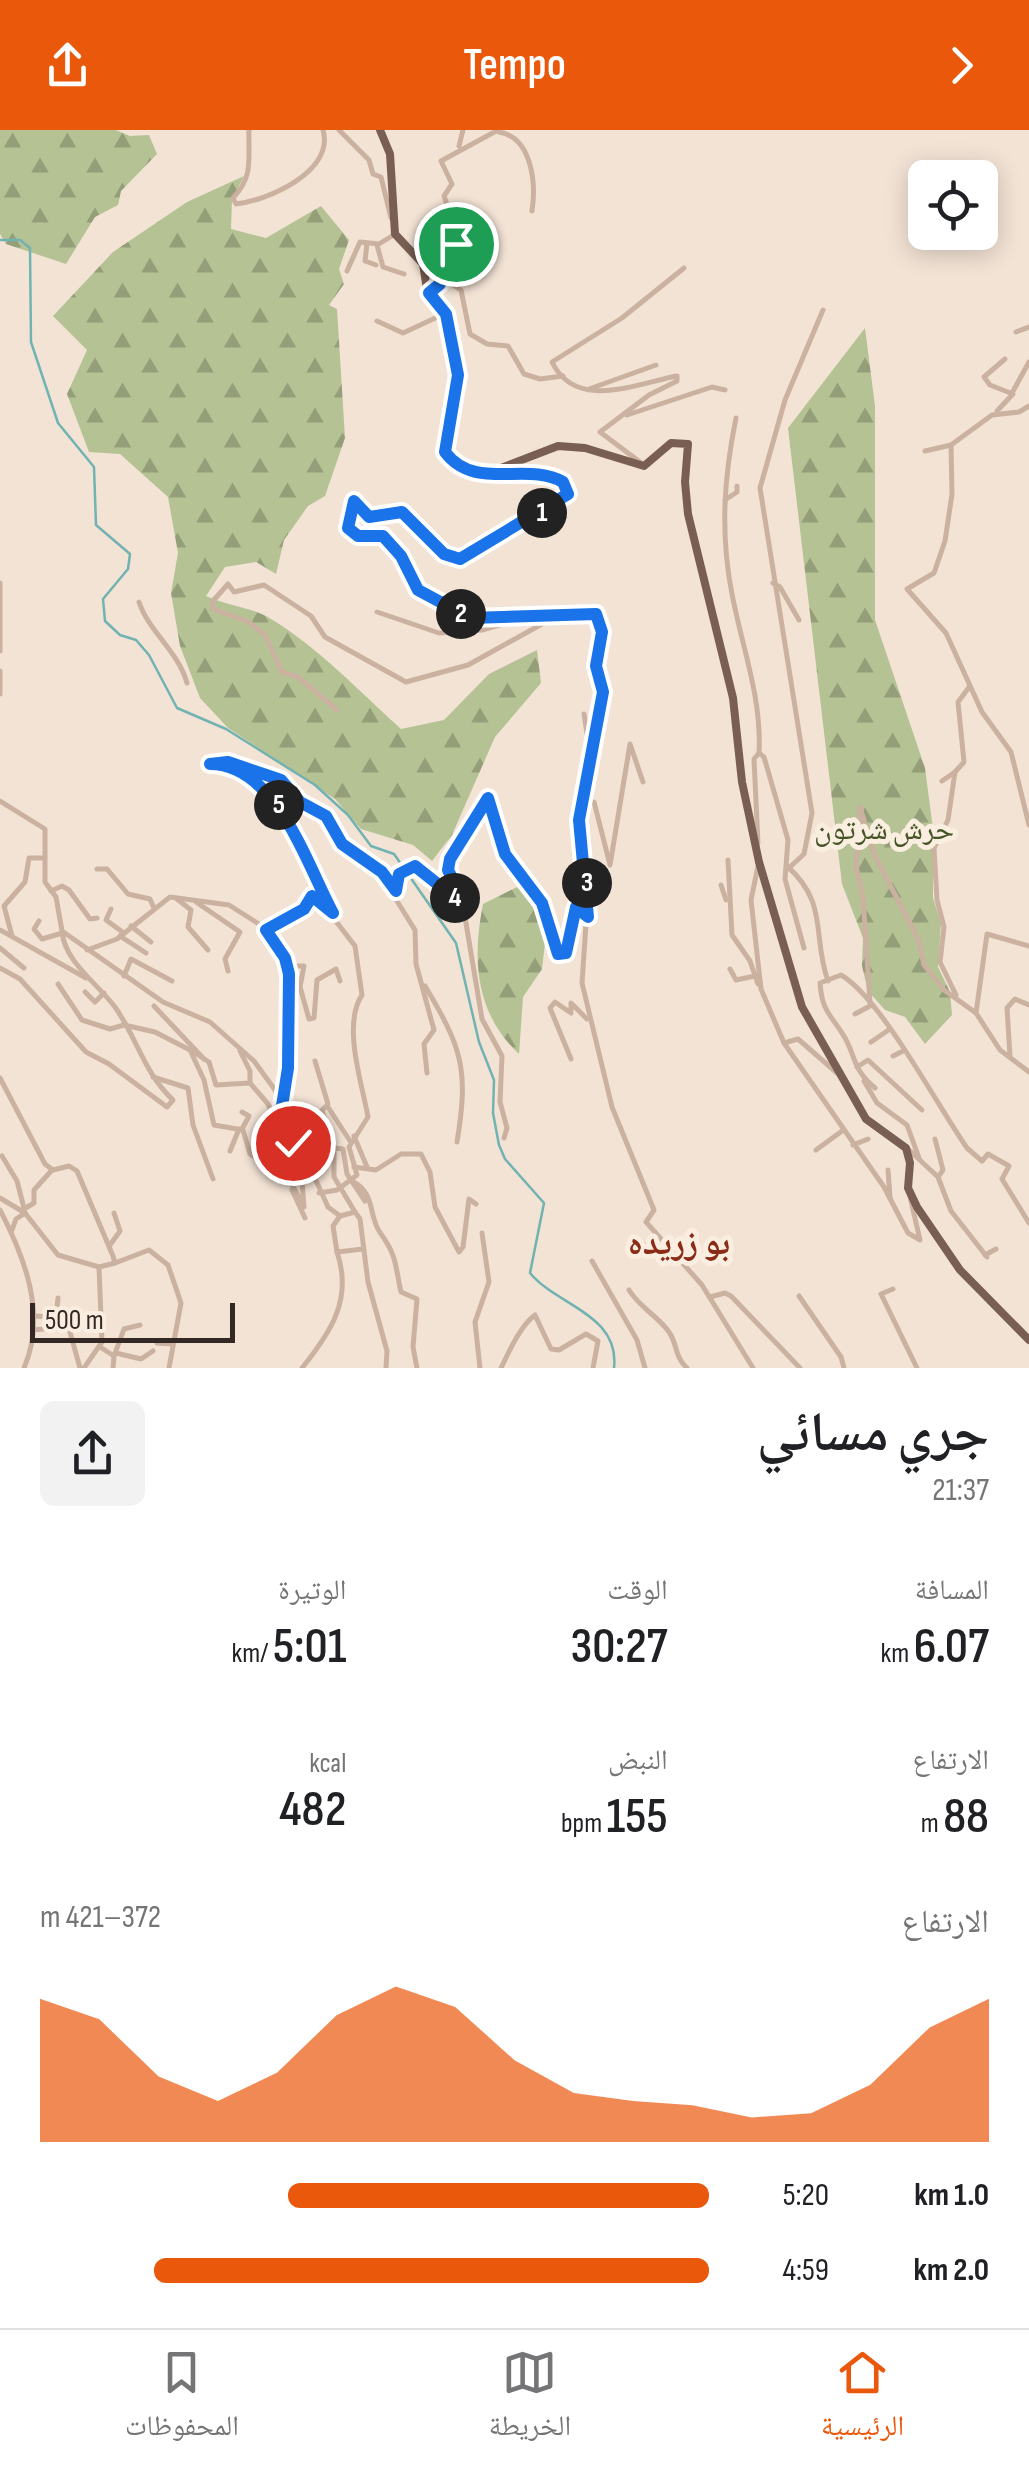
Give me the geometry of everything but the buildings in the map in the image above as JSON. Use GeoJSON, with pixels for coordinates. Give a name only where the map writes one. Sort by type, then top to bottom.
{"type":"FeatureCollection","features":[{"type":"Feature","properties":{"kind":"main road"},"geometry":{"type":"LineString","coordinates":[[380,130],[390,154],[394,234],[423,264],[429,293],[446,314],[459,390],[444,449],[458,465],[488,473],[558,446],[585,448],[646,466],[671,443],[688,444],[688,514],[733,698],[742,782],[760,862],[802,1007],[866,1119],[906,1148],[910,1163],[908,1188],[960,1270],[1029,1340]]}},
{"type":"Feature","properties":{"kind":"street"},"geometry":{"type":"LineString","coordinates":[[248,130],[251,169],[248,182],[233,198],[236,204],[258,201],[302,178],[324,147],[323,130]]}},
{"type":"Feature","properties":{"kind":"street"},"geometry":{"type":"LineString","coordinates":[[340,130],[369,160],[373,174],[381,177],[393,220]]}},
{"type":"Feature","properties":{"kind":"street"},"geometry":{"type":"LineString","coordinates":[[458,149],[463,130]]}},
{"type":"Feature","properties":{"kind":"street"},"geometry":{"type":"LineString","coordinates":[[429,293],[442,278],[444,262],[460,253],[458,246],[440,234],[452,216],[444,196],[452,184],[441,162],[458,149],[499,131],[513,136],[535,172],[532,211]]}},
{"type":"Feature","properties":{"kind":"street"},"geometry":{"type":"LineString","coordinates":[[346,271],[353,266],[358,243],[377,245],[394,234]]}},
{"type":"Feature","properties":{"kind":"street"},"geometry":{"type":"LineString","coordinates":[[367,243],[365,261],[376,265]]}},
{"type":"Feature","properties":{"kind":"street"},"geometry":{"type":"LineString","coordinates":[[377,245],[383,268],[404,274]]}},
{"type":"Feature","properties":{"kind":"street"},"geometry":{"type":"LineString","coordinates":[[646,466],[600,432],[649,395],[677,381],[677,376],[612,392],[588,389],[552,366],[555,358],[622,318],[684,268]]}},
{"type":"Feature","properties":{"kind":"street"},"geometry":{"type":"LineString","coordinates":[[442,278],[461,290],[470,334],[486,344],[508,346],[524,374],[540,379],[563,376]]}},
{"type":"Feature","properties":{"kind":"street"},"geometry":{"type":"LineString","coordinates":[[788,866],[802,858],[812,813],[760,507],[762,476],[785,400],[823,310]]}},
{"type":"Feature","properties":{"kind":"street"},"geometry":{"type":"LineString","coordinates":[[377,321],[404,332],[446,314]]}},
{"type":"Feature","properties":{"kind":"street"},"geometry":{"type":"LineString","coordinates":[[1016,332],[1029,327]]}},
{"type":"Feature","properties":{"kind":"street"},"geometry":{"type":"LineString","coordinates":[[1005,359],[984,377],[990,385],[1012,393]]}},
{"type":"Feature","properties":{"kind":"street"},"geometry":{"type":"LineString","coordinates":[[925,451],[951,445],[1004,408],[1029,362]]}},
{"type":"Feature","properties":{"kind":"street"},"geometry":{"type":"LineString","coordinates":[[588,389],[656,365]]}},
{"type":"Feature","properties":{"kind":"street"},"geometry":{"type":"LineString","coordinates":[[624,416],[712,388],[725,390]]}},
{"type":"Feature","properties":{"kind":"street"},"geometry":{"type":"LineString","coordinates":[[992,415],[1019,412],[1029,406]]}},
{"type":"Feature","properties":{"kind":"street"},"geometry":{"type":"LineString","coordinates":[[736,418],[724,502],[723,542],[758,713],[759,753],[754,759],[758,850]]}},
{"type":"Feature","properties":{"kind":"street"},"geometry":{"type":"LineString","coordinates":[[951,445],[948,457],[952,494],[945,541],[934,573],[907,590],[946,632],[982,712],[1014,758],[1029,825]]}},
{"type":"Feature","properties":{"kind":"street"},"geometry":{"type":"LineString","coordinates":[[488,473],[503,477],[532,473],[553,476],[563,482],[568,494],[460,559],[444,554],[402,512],[369,517],[354,501],[348,528],[358,536],[383,536],[401,556],[418,590],[477,620],[589,612],[600,622],[596,666],[603,692],[579,820],[588,917],[582,984],[589,1021],[614,1113],[654,1210],[646,1220],[710,1297],[753,1368]]}},
{"type":"Feature","properties":{"kind":"street"},"geometry":{"type":"LineString","coordinates":[[724,502],[737,486]]}},
{"type":"Feature","properties":{"kind":"street"},"geometry":{"type":"LineString","coordinates":[[0,583],[0,651]]}},
{"type":"Feature","properties":{"kind":"street"},"geometry":{"type":"LineString","coordinates":[[337,710],[298,677],[282,672],[265,634],[249,622],[212,609],[222,587],[228,584],[234,592],[264,585],[311,616],[328,638],[406,682],[468,666],[559,617]]}},
{"type":"Feature","properties":{"kind":"street"},"geometry":{"type":"LineString","coordinates":[[773,584],[780,587],[799,620]]}},
{"type":"Feature","properties":{"kind":"street"},"geometry":{"type":"LineString","coordinates":[[140,602],[144,616],[167,640],[187,683]]}},
{"type":"Feature","properties":{"kind":"street"},"geometry":{"type":"LineString","coordinates":[[378,612],[439,633],[488,629],[517,620]]}},
{"type":"Feature","properties":{"kind":"street"},"geometry":{"type":"LineString","coordinates":[[0,671],[0,694]]}},
{"type":"Feature","properties":{"kind":"street"},"geometry":{"type":"LineString","coordinates":[[942,780],[963,765],[965,752],[958,702],[970,686]]}},
{"type":"Feature","properties":{"kind":"street"},"geometry":{"type":"LineString","coordinates":[[584,714],[593,761]]}},
{"type":"Feature","properties":{"kind":"street"},"geometry":{"type":"LineString","coordinates":[[583,801],[594,802],[610,866],[630,744],[642,782]]}},
{"type":"Feature","properties":{"kind":"street"},"geometry":{"type":"LineString","coordinates":[[759,753],[764,756],[788,840],[786,879],[804,948]]}},
{"type":"Feature","properties":{"kind":"street"},"geometry":{"type":"LineString","coordinates":[[320,1193],[343,1187],[357,1175],[352,1138],[368,1114],[354,1044],[354,1008],[362,994],[356,949],[333,913],[276,800],[233,768],[210,764],[228,762],[281,780],[300,802],[326,816],[342,844],[396,891],[406,870],[419,867],[454,897],[465,918],[479,1008],[502,1056],[505,1071],[500,1102],[507,1128],[504,1138]]}},
{"type":"Feature","properties":{"kind":"street"},"geometry":{"type":"LineString","coordinates":[[955,772],[948,820],[935,840],[934,863],[944,926],[940,962],[949,986],[964,1005]]}},
{"type":"Feature","properties":{"kind":"street"},"geometry":{"type":"LineString","coordinates":[[454,897],[463,900],[448,870],[450,859],[488,798],[505,854],[542,903],[558,954],[566,953],[576,907],[588,917]]}},
{"type":"Feature","properties":{"kind":"street"},"geometry":{"type":"LineString","coordinates":[[0,801],[45,829],[44,882],[51,890],[61,932],[88,979]]}},
{"type":"Feature","properties":{"kind":"street"},"geometry":{"type":"LineString","coordinates":[[870,1006],[863,897],[856,866],[860,807],[874,854],[919,941],[924,965],[937,984],[976,1013],[986,1033],[1010,1059],[1029,1072]]}},
{"type":"Feature","properties":{"kind":"street"},"geometry":{"type":"LineString","coordinates":[[0,968],[20,980],[86,1052],[109,1064],[146,1094],[172,1106],[173,1100],[150,1076],[104,993],[88,979],[4,932],[4,906],[25,882],[29,858],[43,858]]}},
{"type":"Feature","properties":{"kind":"street"},"geometry":{"type":"LineString","coordinates":[[727,903],[728,860]]}},
{"type":"Feature","properties":{"kind":"street"},"geometry":{"type":"LineString","coordinates":[[760,862],[752,900],[761,988]]}},
{"type":"Feature","properties":{"kind":"street"},"geometry":{"type":"LineString","coordinates":[[788,866],[821,919],[819,950],[828,981]]}},
{"type":"Feature","properties":{"kind":"street"},"geometry":{"type":"LineString","coordinates":[[98,869],[113,875],[128,894],[154,901],[152,906]]}},
{"type":"Feature","properties":{"kind":"street"},"geometry":{"type":"LineString","coordinates":[[375,870],[415,930],[419,974],[434,1030],[424,1044],[427,1073]]}},
{"type":"Feature","properties":{"kind":"street"},"geometry":{"type":"LineString","coordinates":[[721,885],[733,939],[761,988],[784,1043],[890,1199],[908,1233],[922,1239],[908,1205],[908,1188]]}},
{"type":"Feature","properties":{"kind":"street"},"geometry":{"type":"LineString","coordinates":[[51,890],[70,890],[90,919],[96,918]]}},
{"type":"Feature","properties":{"kind":"street"},"geometry":{"type":"LineString","coordinates":[[266,930],[304,909],[312,896],[333,913]]}},
{"type":"Feature","properties":{"kind":"street"},"geometry":{"type":"LineString","coordinates":[[175,897],[191,910],[188,927],[208,950]]}},
{"type":"Feature","properties":{"kind":"street"},"geometry":{"type":"LineString","coordinates":[[87,950],[122,934],[152,906],[175,897],[236,908],[266,930],[288,966],[288,1068],[282,1106]]}},
{"type":"Feature","properties":{"kind":"street"},"geometry":{"type":"LineString","coordinates":[[194,900],[240,932],[226,959],[228,971]]}},
{"type":"Feature","properties":{"kind":"street"},"geometry":{"type":"LineString","coordinates":[[111,909],[106,920],[146,953]]}},
{"type":"Feature","properties":{"kind":"street"},"geometry":{"type":"LineString","coordinates":[[39,921],[34,930],[43,940],[61,932]]}},
{"type":"Feature","properties":{"kind":"street"},"geometry":{"type":"LineString","coordinates":[[131,926],[151,942]]}},
{"type":"Feature","properties":{"kind":"street"},"geometry":{"type":"LineString","coordinates":[[61,932],[168,1005],[210,1022],[257,1064],[282,1106],[320,1193],[340,1216]]}},
{"type":"Feature","properties":{"kind":"street"},"geometry":{"type":"LineString","coordinates":[[976,1013],[985,940],[994,934],[1029,946]]}},
{"type":"Feature","properties":{"kind":"street"},"geometry":{"type":"LineString","coordinates":[[0,948],[24,968]]}},
{"type":"Feature","properties":{"kind":"street"},"geometry":{"type":"LineString","coordinates":[[124,976],[132,959],[172,981]]}},
{"type":"Feature","properties":{"kind":"street"},"geometry":{"type":"LineString","coordinates":[[288,966],[304,966],[300,986],[309,1020],[314,1018],[316,980],[336,968],[340,981]]}},
{"type":"Feature","properties":{"kind":"street"},"geometry":{"type":"LineString","coordinates":[[730,969],[736,980],[755,976]]}},
{"type":"Feature","properties":{"kind":"street"},"geometry":{"type":"LineString","coordinates":[[419,974],[444,1016],[464,1067],[457,1142]]}},
{"type":"Feature","properties":{"kind":"street"},"geometry":{"type":"LineString","coordinates":[[920,1161],[907,1125],[877,1103],[842,1032],[826,1014],[820,986],[828,981],[844,976],[890,1029],[967,1148],[982,1161],[988,1154],[1009,1166],[1002,1178],[1029,1223]]}},
{"type":"Feature","properties":{"kind":"street"},"geometry":{"type":"LineString","coordinates":[[58,984],[82,1020],[110,1030],[124,1024],[177,1040],[204,1058]]}},
{"type":"Feature","properties":{"kind":"street"},"geometry":{"type":"LineString","coordinates":[[85,992],[95,1002],[104,993]]}},
{"type":"Feature","properties":{"kind":"street"},"geometry":{"type":"LineString","coordinates":[[1010,1059],[1007,1008],[1015,1000],[1029,1005]]}},
{"type":"Feature","properties":{"kind":"street"},"geometry":{"type":"LineString","coordinates":[[571,1059],[553,1023],[552,1002],[571,1014],[570,1003],[589,1021]]}},
{"type":"Feature","properties":{"kind":"street"},"geometry":{"type":"LineString","coordinates":[[154,1006],[204,1058],[216,1086],[250,1083]]}},
{"type":"Feature","properties":{"kind":"street"},"geometry":{"type":"LineString","coordinates":[[855,1014],[870,1006]]}},
{"type":"Feature","properties":{"kind":"street"},"geometry":{"type":"LineString","coordinates":[[871,1042],[890,1029]]}},
{"type":"Feature","properties":{"kind":"street"},"geometry":{"type":"LineString","coordinates":[[784,1043],[798,1039],[838,1073]]}},
{"type":"Feature","properties":{"kind":"street"},"geometry":{"type":"LineString","coordinates":[[190,1050],[204,1080],[214,1126],[240,1129]]}},
{"type":"Feature","properties":{"kind":"street"},"geometry":{"type":"LineString","coordinates":[[240,1051],[250,1070],[250,1083],[277,1122],[283,1138],[280,1146]]}},
{"type":"Feature","properties":{"kind":"street"},"geometry":{"type":"LineString","coordinates":[[894,1056],[903,1051]]}},
{"type":"Feature","properties":{"kind":"street"},"geometry":{"type":"LineString","coordinates":[[857,1067],[868,1060],[922,1110]]}},
{"type":"Feature","properties":{"kind":"street"},"geometry":{"type":"LineString","coordinates":[[315,1061],[334,1150],[336,1180],[360,1226],[387,1351],[386,1368]]}},
{"type":"Feature","properties":{"kind":"street"},"geometry":{"type":"LineString","coordinates":[[150,1076],[188,1088],[193,1124],[213,1179]]}},
{"type":"Feature","properties":{"kind":"street"},"geometry":{"type":"LineString","coordinates":[[0,1078],[52,1170]]}},
{"type":"Feature","properties":{"kind":"street"},"geometry":{"type":"LineString","coordinates":[[865,1081],[875,1088]]}},
{"type":"Feature","properties":{"kind":"street"},"geometry":{"type":"LineString","coordinates":[[849,1090],[865,1081]]}},
{"type":"Feature","properties":{"kind":"street"},"geometry":{"type":"LineString","coordinates":[[325,1109],[352,1138],[367,1167]]}},
{"type":"Feature","properties":{"kind":"street"},"geometry":{"type":"LineString","coordinates":[[314,1118],[325,1109]]}},
{"type":"Feature","properties":{"kind":"street"},"geometry":{"type":"LineString","coordinates":[[230,1151],[249,1116],[242,1112]]}},
{"type":"Feature","properties":{"kind":"street"},"geometry":{"type":"LineString","coordinates":[[240,1129],[246,1150],[266,1168],[291,1182],[301,1205],[306,1206],[301,1168],[319,1153],[334,1150],[344,1150],[346,1174],[365,1202]]}},
{"type":"Feature","properties":{"kind":"street"},"geometry":{"type":"LineString","coordinates":[[816,1150],[842,1131]]}},
{"type":"Feature","properties":{"kind":"street"},"geometry":{"type":"LineString","coordinates":[[319,1153],[320,1136],[328,1132]]}},
{"type":"Feature","properties":{"kind":"street"},"geometry":{"type":"LineString","coordinates":[[853,1145],[868,1139]]}},
{"type":"Feature","properties":{"kind":"street"},"geometry":{"type":"LineString","coordinates":[[935,1140],[943,1170],[938,1177]]}},
{"type":"Feature","properties":{"kind":"street"},"geometry":{"type":"LineString","coordinates":[[266,1168],[268,1154],[298,1141]]}},
{"type":"Feature","properties":{"kind":"street"},"geometry":{"type":"LineString","coordinates":[[906,1148],[938,1177],[951,1212],[986,1256],[996,1248]]}},
{"type":"Feature","properties":{"kind":"street"},"geometry":{"type":"LineString","coordinates":[[354,1167],[376,1170],[401,1154],[421,1154],[430,1172],[435,1207],[459,1252],[464,1246],[469,1199],[476,1204]]}},
{"type":"Feature","properties":{"kind":"street"},"geometry":{"type":"LineString","coordinates":[[2,1156],[17,1182],[24,1211],[57,1254],[98,1267],[150,1250],[168,1265],[182,1305],[169,1368]]}},
{"type":"Feature","properties":{"kind":"street"},"geometry":{"type":"LineString","coordinates":[[12,1232],[16,1218],[34,1202],[34,1190],[52,1170],[67,1166],[76,1169],[116,1263]]}},
{"type":"Feature","properties":{"kind":"street"},"geometry":{"type":"LineString","coordinates":[[888,1170],[890,1199]]}},
{"type":"Feature","properties":{"kind":"street"},"geometry":{"type":"LineString","coordinates":[[336,1180],[346,1174]]}},
{"type":"Feature","properties":{"kind":"street"},"geometry":{"type":"LineString","coordinates":[[352,1181],[370,1195],[378,1224],[394,1252],[401,1292],[418,1301],[414,1347],[417,1368]]}},
{"type":"Feature","properties":{"kind":"street"},"geometry":{"type":"LineString","coordinates":[[291,1182],[305,1218]]}},
{"type":"Feature","properties":{"kind":"street"},"geometry":{"type":"LineString","coordinates":[[0,1198],[24,1211]]}},
{"type":"Feature","properties":{"kind":"street"},"geometry":{"type":"LineString","coordinates":[[0,1210],[28,1271],[34,1330],[24,1368]]}},
{"type":"Feature","properties":{"kind":"street"},"geometry":{"type":"LineString","coordinates":[[302,1368],[328,1335],[339,1313],[344,1276],[333,1226],[340,1216],[354,1212]]}},
{"type":"Feature","properties":{"kind":"street"},"geometry":{"type":"LineString","coordinates":[[110,1245],[120,1231],[114,1213]]}},
{"type":"Feature","properties":{"kind":"street"},"geometry":{"type":"LineString","coordinates":[[360,1226],[378,1224]]}},
{"type":"Feature","properties":{"kind":"street"},"geometry":{"type":"LineString","coordinates":[[480,1368],[475,1322],[490,1282],[482,1233]]}},
{"type":"Feature","properties":{"kind":"street"},"geometry":{"type":"LineString","coordinates":[[644,1244],[655,1249],[660,1261],[674,1251]]}},
{"type":"Feature","properties":{"kind":"street"},"geometry":{"type":"LineString","coordinates":[[337,1252],[363,1249]]}},
{"type":"Feature","properties":{"kind":"street"},"geometry":{"type":"LineString","coordinates":[[592,1260],[637,1340],[645,1368]]}},
{"type":"Feature","properties":{"kind":"street"},"geometry":{"type":"LineString","coordinates":[[82,1368],[100,1347],[98,1267]]}},
{"type":"Feature","properties":{"kind":"street"},"geometry":{"type":"LineString","coordinates":[[893,1289],[881,1294],[916,1368]]}},
{"type":"Feature","properties":{"kind":"street"},"geometry":{"type":"LineString","coordinates":[[628,1290],[648,1316],[665,1327],[675,1343],[676,1355],[687,1368]]}},
{"type":"Feature","properties":{"kind":"street"},"geometry":{"type":"LineString","coordinates":[[710,1297],[725,1293],[731,1296],[800,1368]]}},
{"type":"Feature","properties":{"kind":"street"},"geometry":{"type":"LineString","coordinates":[[799,1296],[842,1357],[844,1368]]}},
{"type":"Feature","properties":{"kind":"street"},"geometry":{"type":"LineString","coordinates":[[56,1317],[58,1298]]}},
{"type":"Feature","properties":{"kind":"street"},"geometry":{"type":"LineString","coordinates":[[33,1316],[56,1317],[69,1326],[82,1368]]}},
{"type":"Feature","properties":{"kind":"street"},"geometry":{"type":"LineString","coordinates":[[501,1368],[506,1352],[518,1343],[524,1325],[534,1316],[551,1349],[558,1350],[580,1335],[592,1336],[599,1350],[593,1368]]}},
{"type":"Feature","properties":{"kind":"street"},"geometry":{"type":"LineString","coordinates":[[112,1368],[124,1329],[140,1325]]}},
{"type":"Feature","properties":{"kind":"street"},"geometry":{"type":"LineString","coordinates":[[34,1330],[54,1328]]}},
{"type":"Feature","properties":{"kind":"street"},"geometry":{"type":"LineString","coordinates":[[158,1343],[172,1344]]}},
{"type":"Feature","properties":{"kind":"street"},"geometry":{"type":"LineString","coordinates":[[100,1347],[141,1360],[154,1352]]}},
{"type":"Feature","properties":{"kind":"green space"},"geometry":{"type":"Polygon","coordinates":[[[0,130],[116,130],[130,136],[149,135],[157,154],[121,191],[118,205],[95,217],[66,264],[6,244],[0,234],[0,130]]]}},
{"type":"Feature","properties":{"kind":"green space"},"geometry":{"type":"Polygon","coordinates":[[[244,176],[232,200],[231,229],[266,238],[321,206],[349,240],[339,269],[344,284],[329,305],[337,309],[345,438],[325,496],[308,506],[284,540],[276,574],[256,562],[225,567],[206,596],[264,615],[289,630],[401,729],[444,720],[489,674],[537,650],[541,683],[495,737],[452,835],[432,861],[413,845],[361,829],[335,799],[228,728],[200,698],[180,646],[171,593],[178,553],[168,497],[120,454],[89,452],[67,394],[87,350],[53,316],[113,252],[187,202],[244,176]]]}},
{"type":"Feature","properties":{"kind":"green space","name":"حرش شرتون"},"geometry":{"type":"Polygon","coordinates":[[[865,328],[875,406],[875,620],[925,768],[933,829],[933,898],[941,923],[938,967],[950,992],[952,1015],[925,1044],[905,1017],[885,1010],[868,991],[862,966],[863,938],[842,884],[788,428],[865,328]]]}},
{"type":"Feature","properties":{"kind":"green space"},"geometry":{"type":"Polygon","coordinates":[[[517,887],[537,911],[545,943],[542,969],[523,997],[519,1054],[493,1021],[485,1003],[478,965],[483,904],[517,887]]]}},
{"type":"Feature","properties":{"kind":"waterway"},"geometry":{"type":"LineString","coordinates":[[0,240],[20,240],[30,248],[31,342],[58,423],[94,467],[96,525],[130,554],[128,569],[103,599],[105,621],[120,635],[136,640],[149,655],[177,708],[226,729],[315,785],[348,815],[371,846],[394,854],[456,943],[479,1042],[494,1080],[493,1113],[499,1145],[505,1159],[544,1203],[530,1273],[597,1323],[613,1350],[614,1368]]}},
{"type":"Feature","properties":{"kind":"district","name":"بو زريده"},"geometry":{"type":"Point","coordinates":[679,1242]}},
{"type":"Feature","properties":{"kind":"route"},"geometry":{"type":"LineString","coordinates":[[293,1143],[298,1141],[282,1106],[288,1068],[288,966],[266,930],[304,909],[312,896],[333,913],[276,800],[233,768],[210,764],[218,760],[228,762],[281,780],[300,802],[326,816],[342,844],[382,872],[396,891],[399,874],[415,866],[460,902],[463,900],[448,870],[450,859],[488,798],[494,808],[500,844],[542,903],[558,954],[566,953],[576,907],[588,917],[579,820],[603,692],[596,666],[602,632],[596,614],[517,620],[470,618],[418,590],[401,556],[383,536],[358,536],[348,528],[354,501],[369,517],[399,511],[414,520],[444,554],[460,559],[568,494],[563,482],[553,476],[532,473],[503,477],[474,471],[454,463],[445,452],[443,446],[459,390],[458,375],[446,314],[429,293],[440,284],[444,262],[460,255],[456,244]]}}]}
